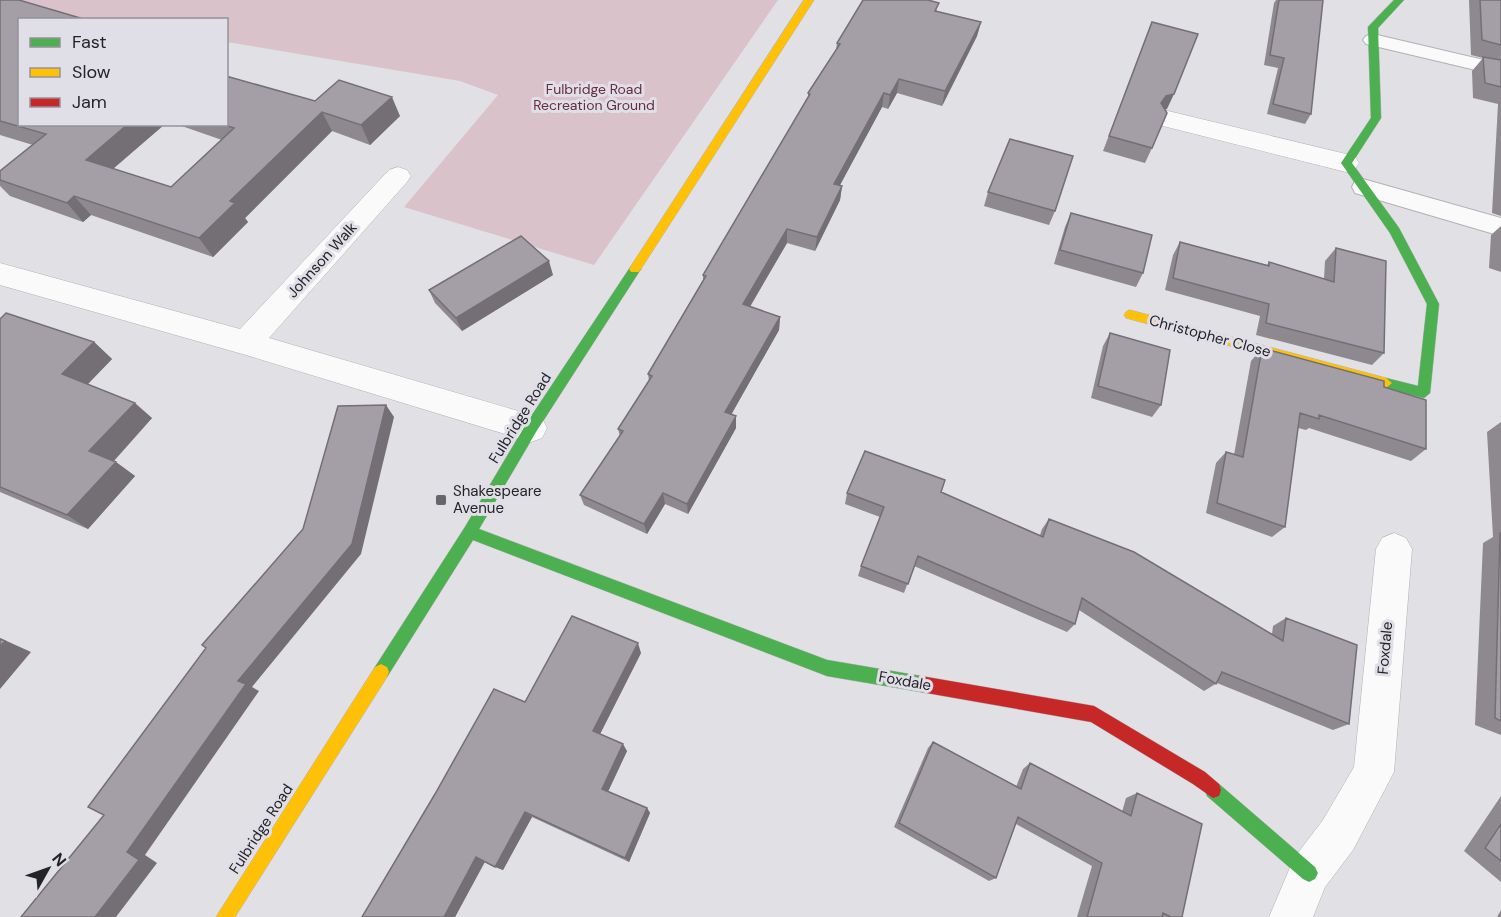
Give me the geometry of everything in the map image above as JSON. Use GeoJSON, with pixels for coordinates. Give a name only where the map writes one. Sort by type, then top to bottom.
{"type":"FeatureCollection","features":[{"type":"Feature","properties":{"kind":"street","name":"Fulbridge Road"},"geometry":{"type":"LineString","coordinates":[[225,917],[470,532],[531,428],[809,0]]}},
{"type":"Feature","properties":{"kind":"street"},"geometry":{"type":"LineString","coordinates":[[1168,119],[1346,163],[1376,118],[1373,27],[1399,0]]}},
{"type":"Feature","properties":{"kind":"street","name":"Christopher Close"},"geometry":{"type":"LineString","coordinates":[[1130,315],[1424,393],[1433,304],[1395,231],[1346,163]]}},
{"type":"Feature","properties":{"kind":"street","name":"Johnson Walk"},"geometry":{"type":"LineString","coordinates":[[246,343],[398,176]]}},
{"type":"Feature","properties":{"kind":"street"},"geometry":{"type":"LineString","coordinates":[[0,274],[246,343],[531,428]]}},
{"type":"Feature","properties":{"kind":"street","name":"Foxdale"},"geometry":{"type":"LineString","coordinates":[[470,532],[827,668],[1094,714],[1199,778],[1310,873]]}},
{"type":"Feature","properties":{"kind":"street","name":"Foxdale"},"geometry":{"type":"LineString","coordinates":[[1292,917],[1310,873],[1338,835],[1374,772],[1394,549]]}},
{"type":"Feature","properties":{"kind":"lane"},"geometry":{"type":"LineString","coordinates":[[1373,40],[1501,70]]}},
{"type":"Feature","properties":{"kind":"lane"},"geometry":{"type":"LineString","coordinates":[[1363,187],[1501,227]]}},
{"type":"Feature","properties":{"kind":"green space","name":"Fulbridge Road Recreation Ground"},"geometry":{"type":"Polygon","coordinates":[[[0,0],[778,0],[594,265],[404,207],[498,95],[460,81],[228,42],[228,18],[82,18],[0,0]]]}},
{"type":"Feature","properties":{"kind":"building"},"geometry":{"type":"Polygon","coordinates":[[[0,0],[19,0],[80,18],[18,18],[18,126],[126,126],[86,160],[171,187],[234,128],[228,126],[228,77],[315,101],[339,80],[392,97],[361,125],[322,112],[230,201],[235,203],[199,238],[74,196],[67,203],[0,180],[0,171],[46,134],[0,121],[0,0]]]}},
{"type":"Feature","properties":{"kind":"building"},"geometry":{"type":"Polygon","coordinates":[[[863,0],[928,0],[939,3],[935,11],[981,22],[945,91],[899,79],[890,95],[884,93],[834,184],[842,186],[817,237],[787,229],[743,304],[780,317],[725,412],[736,416],[687,504],[663,493],[644,524],[580,495],[623,431],[618,429],[652,376],[648,374],[706,276],[703,275],[810,94],[808,93],[840,44],[837,43],[863,0]]]}},
{"type":"Feature","properties":{"kind":"building"},"geometry":{"type":"Polygon","coordinates":[[[1279,0],[1323,0],[1311,114],[1273,104],[1284,58],[1270,55],[1279,0]]]}},
{"type":"Feature","properties":{"kind":"building"},"geometry":{"type":"Polygon","coordinates":[[[1480,0],[1501,0],[1501,45],[1482,40],[1480,0]]]}},
{"type":"Feature","properties":{"kind":"building"},"geometry":{"type":"Polygon","coordinates":[[[1152,22],[1198,34],[1174,94],[1166,96],[1161,103],[1167,113],[1152,148],[1109,136],[1152,22]]]}},
{"type":"Feature","properties":{"kind":"building"},"geometry":{"type":"Polygon","coordinates":[[[1483,57],[1501,60],[1501,87],[1485,83],[1483,57]]]}},
{"type":"Feature","properties":{"kind":"building"},"geometry":{"type":"Polygon","coordinates":[[[1010,139],[1073,156],[1055,211],[988,192],[1010,139]]]}},
{"type":"Feature","properties":{"kind":"building"},"geometry":{"type":"Polygon","coordinates":[[[1071,213],[1152,235],[1143,273],[1060,250],[1071,213]]]}},
{"type":"Feature","properties":{"kind":"building"},"geometry":{"type":"Polygon","coordinates":[[[521,236],[549,261],[456,318],[429,290],[521,236]]]}},
{"type":"Feature","properties":{"kind":"building"},"geometry":{"type":"Polygon","coordinates":[[[1180,242],[1269,266],[1269,262],[1334,282],[1336,248],[1386,261],[1384,353],[1266,323],[1269,304],[1173,278],[1180,242]]]}},
{"type":"Feature","properties":{"kind":"building"},"geometry":{"type":"Polygon","coordinates":[[[6,313],[94,342],[62,374],[135,403],[89,451],[116,462],[67,515],[0,487],[0,319],[6,313]]]}},
{"type":"Feature","properties":{"kind":"building"},"geometry":{"type":"Polygon","coordinates":[[[1110,333],[1170,350],[1161,405],[1098,386],[1110,333]]]}},
{"type":"Feature","properties":{"kind":"building"},"geometry":{"type":"Polygon","coordinates":[[[1262,348],[1384,381],[1384,387],[1426,400],[1426,449],[1319,415],[1319,419],[1300,413],[1285,527],[1217,503],[1226,452],[1243,457],[1262,348]]]}},
{"type":"Feature","properties":{"kind":"building"},"geometry":{"type":"Polygon","coordinates":[[[386,405],[352,544],[238,681],[246,684],[127,852],[139,860],[95,917],[21,917],[104,815],[88,807],[206,648],[202,645],[303,529],[338,406],[386,405]]]}},
{"type":"Feature","properties":{"kind":"building"},"geometry":{"type":"Polygon","coordinates":[[[865,451],[945,480],[941,492],[1043,537],[1049,519],[1134,552],[1283,641],[1286,618],[1357,645],[1349,724],[1222,672],[1216,684],[1082,598],[1075,624],[918,556],[908,584],[861,566],[884,507],[847,493],[865,451]]]}},
{"type":"Feature","properties":{"kind":"building"},"geometry":{"type":"Polygon","coordinates":[[[1501,533],[1501,721],[1495,718],[1501,533]]]}},
{"type":"Feature","properties":{"kind":"building"},"geometry":{"type":"Polygon","coordinates":[[[572,616],[638,643],[593,731],[623,744],[602,789],[647,808],[625,858],[525,812],[495,867],[476,857],[444,917],[362,917],[494,689],[525,702],[572,616]]]}},
{"type":"Feature","properties":{"kind":"building"},"geometry":{"type":"Polygon","coordinates":[[[933,742],[1021,789],[1030,763],[1131,816],[1137,793],[1202,824],[1182,917],[1171,917],[1163,913],[1162,917],[1087,917],[1102,863],[1018,817],[996,878],[899,823],[933,742]]]}},
{"type":"Feature","properties":{"kind":"building"},"geometry":{"type":"Polygon","coordinates":[[[1501,824],[1501,861],[1485,848],[1501,824]]]}},
{"type":"Feature","properties":{"kind":"traffic: fast"},"geometry":{"type":"LineString","coordinates":[[1386,383],[1424,393],[1433,304],[1395,231],[1346,163],[1376,118],[1373,27],[1399,0]]}},
{"type":"Feature","properties":{"kind":"traffic: fast"},"geometry":{"type":"LineString","coordinates":[[381,672],[470,532],[531,428],[635,269]]}},
{"type":"Feature","properties":{"kind":"traffic: fast"},"geometry":{"type":"LineString","coordinates":[[470,532],[827,668],[921,684]]}},
{"type":"Feature","properties":{"kind":"traffic: fast"},"geometry":{"type":"LineString","coordinates":[[1213,790],[1309,873]]}},
{"type":"Feature","properties":{"kind":"traffic: slow"},"geometry":{"type":"LineString","coordinates":[[635,269],[809,0]]}},
{"type":"Feature","properties":{"kind":"traffic: slow"},"geometry":{"type":"LineString","coordinates":[[1130,315],[1386,383]]}},
{"type":"Feature","properties":{"kind":"traffic: slow"},"geometry":{"type":"LineString","coordinates":[[225,917],[381,672]]}},
{"type":"Feature","properties":{"kind":"traffic: jam"},"geometry":{"type":"LineString","coordinates":[[921,684],[1094,714],[1199,778],[1213,790]]}},
{"type":"Feature","properties":{"kind":"place","name":"Shakespeare Avenue"},"geometry":{"type":"Point","coordinates":[441,500]}}]}
